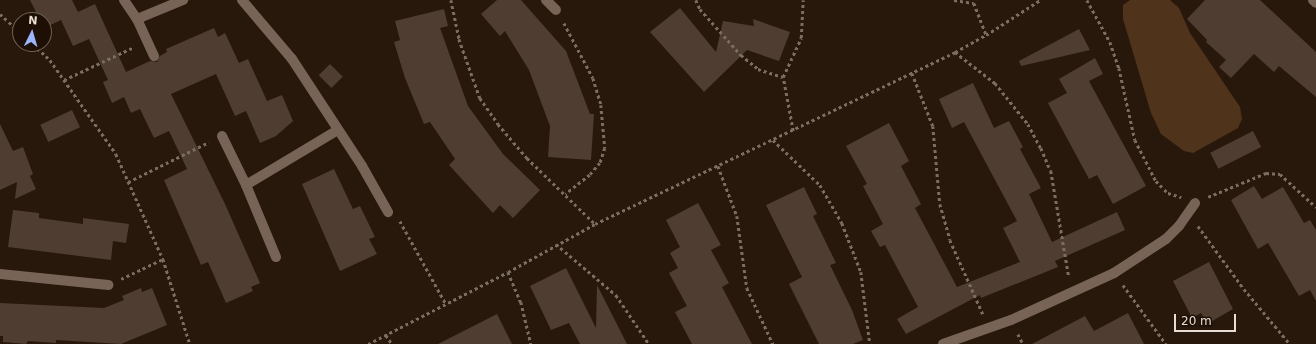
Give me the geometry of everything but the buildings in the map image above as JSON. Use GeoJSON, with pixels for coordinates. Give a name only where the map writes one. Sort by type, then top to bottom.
{"type":"FeatureCollection","features":[{"type":"Feature","properties":{"kind":"street"},"geometry":{"type":"LineString","coordinates":[[124,0],[137,20],[154,56]]}},
{"type":"Feature","properties":{"kind":"street"},"geometry":{"type":"LineString","coordinates":[[137,20],[183,0]]}},
{"type":"Feature","properties":{"kind":"street"},"geometry":{"type":"LineString","coordinates":[[242,0],[292,59],[338,130],[388,212]]}},
{"type":"Feature","properties":{"kind":"street"},"geometry":{"type":"LineString","coordinates":[[546,0],[556,10]]}},
{"type":"Feature","properties":{"kind":"street"},"geometry":{"type":"LineString","coordinates":[[1313,0],[1316,3]]}},
{"type":"Feature","properties":{"kind":"street"},"geometry":{"type":"LineString","coordinates":[[246,185],[338,130]]}},
{"type":"Feature","properties":{"kind":"street"},"geometry":{"type":"LineString","coordinates":[[222,136],[246,185],[276,258]]}},
{"type":"Feature","properties":{"kind":"street"},"geometry":{"type":"LineString","coordinates":[[942,344],[989,327],[1073,293],[1114,273],[1166,239],[1188,215],[1195,202]]}},
{"type":"Feature","properties":{"kind":"street"},"geometry":{"type":"LineString","coordinates":[[0,274],[108,285]]}},
{"type":"Feature","properties":{"kind":"path"},"geometry":{"type":"LineString","coordinates":[[451,0],[459,39],[480,98],[498,124],[527,158],[566,194],[595,224]]}},
{"type":"Feature","properties":{"kind":"path"},"geometry":{"type":"LineString","coordinates":[[696,0],[704,15],[741,55],[758,69],[783,77]]}},
{"type":"Feature","properties":{"kind":"path"},"geometry":{"type":"LineString","coordinates":[[792,131],[783,77],[801,38],[803,0]]}},
{"type":"Feature","properties":{"kind":"path"},"geometry":{"type":"LineString","coordinates":[[954,0],[975,1],[986,36]]}},
{"type":"Feature","properties":{"kind":"path"},"geometry":{"type":"LineString","coordinates":[[368,344],[508,272],[556,244],[595,224],[955,52],[986,36],[1040,0]]}},
{"type":"Feature","properties":{"kind":"path"},"geometry":{"type":"LineString","coordinates":[[1087,0],[1110,42],[1119,68],[1135,140],[1156,181],[1168,192],[1195,202],[1266,173],[1280,174],[1316,207]]}},
{"type":"Feature","properties":{"kind":"path"},"geometry":{"type":"LineString","coordinates":[[556,10],[578,47],[593,78],[601,105],[605,148],[600,163],[590,175],[566,194]]}},
{"type":"Feature","properties":{"kind":"path"},"geometry":{"type":"LineString","coordinates":[[0,14],[12,25]]}},
{"type":"Feature","properties":{"kind":"path"},"geometry":{"type":"LineString","coordinates":[[64,80],[146,41]]}},
{"type":"Feature","properties":{"kind":"path"},"geometry":{"type":"LineString","coordinates":[[42,52],[50,60],[116,154],[163,259],[190,344]]}},
{"type":"Feature","properties":{"kind":"path"},"geometry":{"type":"LineString","coordinates":[[955,52],[995,83],[1028,124],[1041,148],[1051,171],[1073,293]]}},
{"type":"Feature","properties":{"kind":"path"},"geometry":{"type":"LineString","coordinates":[[912,73],[933,126],[940,204],[950,240],[989,327]]}},
{"type":"Feature","properties":{"kind":"path"},"geometry":{"type":"LineString","coordinates":[[128,182],[222,136]]}},
{"type":"Feature","properties":{"kind":"path"},"geometry":{"type":"LineString","coordinates":[[773,140],[820,185],[842,223],[861,272],[870,344]]}},
{"type":"Feature","properties":{"kind":"path"},"geometry":{"type":"LineString","coordinates":[[718,166],[737,216],[747,288],[773,344]]}},
{"type":"Feature","properties":{"kind":"path"},"geometry":{"type":"LineString","coordinates":[[388,212],[401,221],[446,304]]}},
{"type":"Feature","properties":{"kind":"path"},"geometry":{"type":"LineString","coordinates":[[1188,215],[1290,344]]}},
{"type":"Feature","properties":{"kind":"path"},"geometry":{"type":"LineString","coordinates":[[556,244],[616,295],[649,344]]}},
{"type":"Feature","properties":{"kind":"path"},"geometry":{"type":"LineString","coordinates":[[108,285],[163,259]]}},
{"type":"Feature","properties":{"kind":"path"},"geometry":{"type":"LineString","coordinates":[[508,272],[521,302],[531,344]]}},
{"type":"Feature","properties":{"kind":"path"},"geometry":{"type":"LineString","coordinates":[[1114,273],[1166,344]]}},
{"type":"Feature","properties":{"kind":"path"},"geometry":{"type":"LineString","coordinates":[[386,335],[392,344]]}},
{"type":"Feature","properties":{"kind":"shaded area"},"geometry":{"type":"Polygon","coordinates":[[[1130,0],[1170,0],[1179,8],[1190,33],[1240,107],[1242,119],[1238,128],[1193,153],[1184,151],[1161,134],[1151,113],[1123,19],[1123,5],[1130,0]]]}}]}
